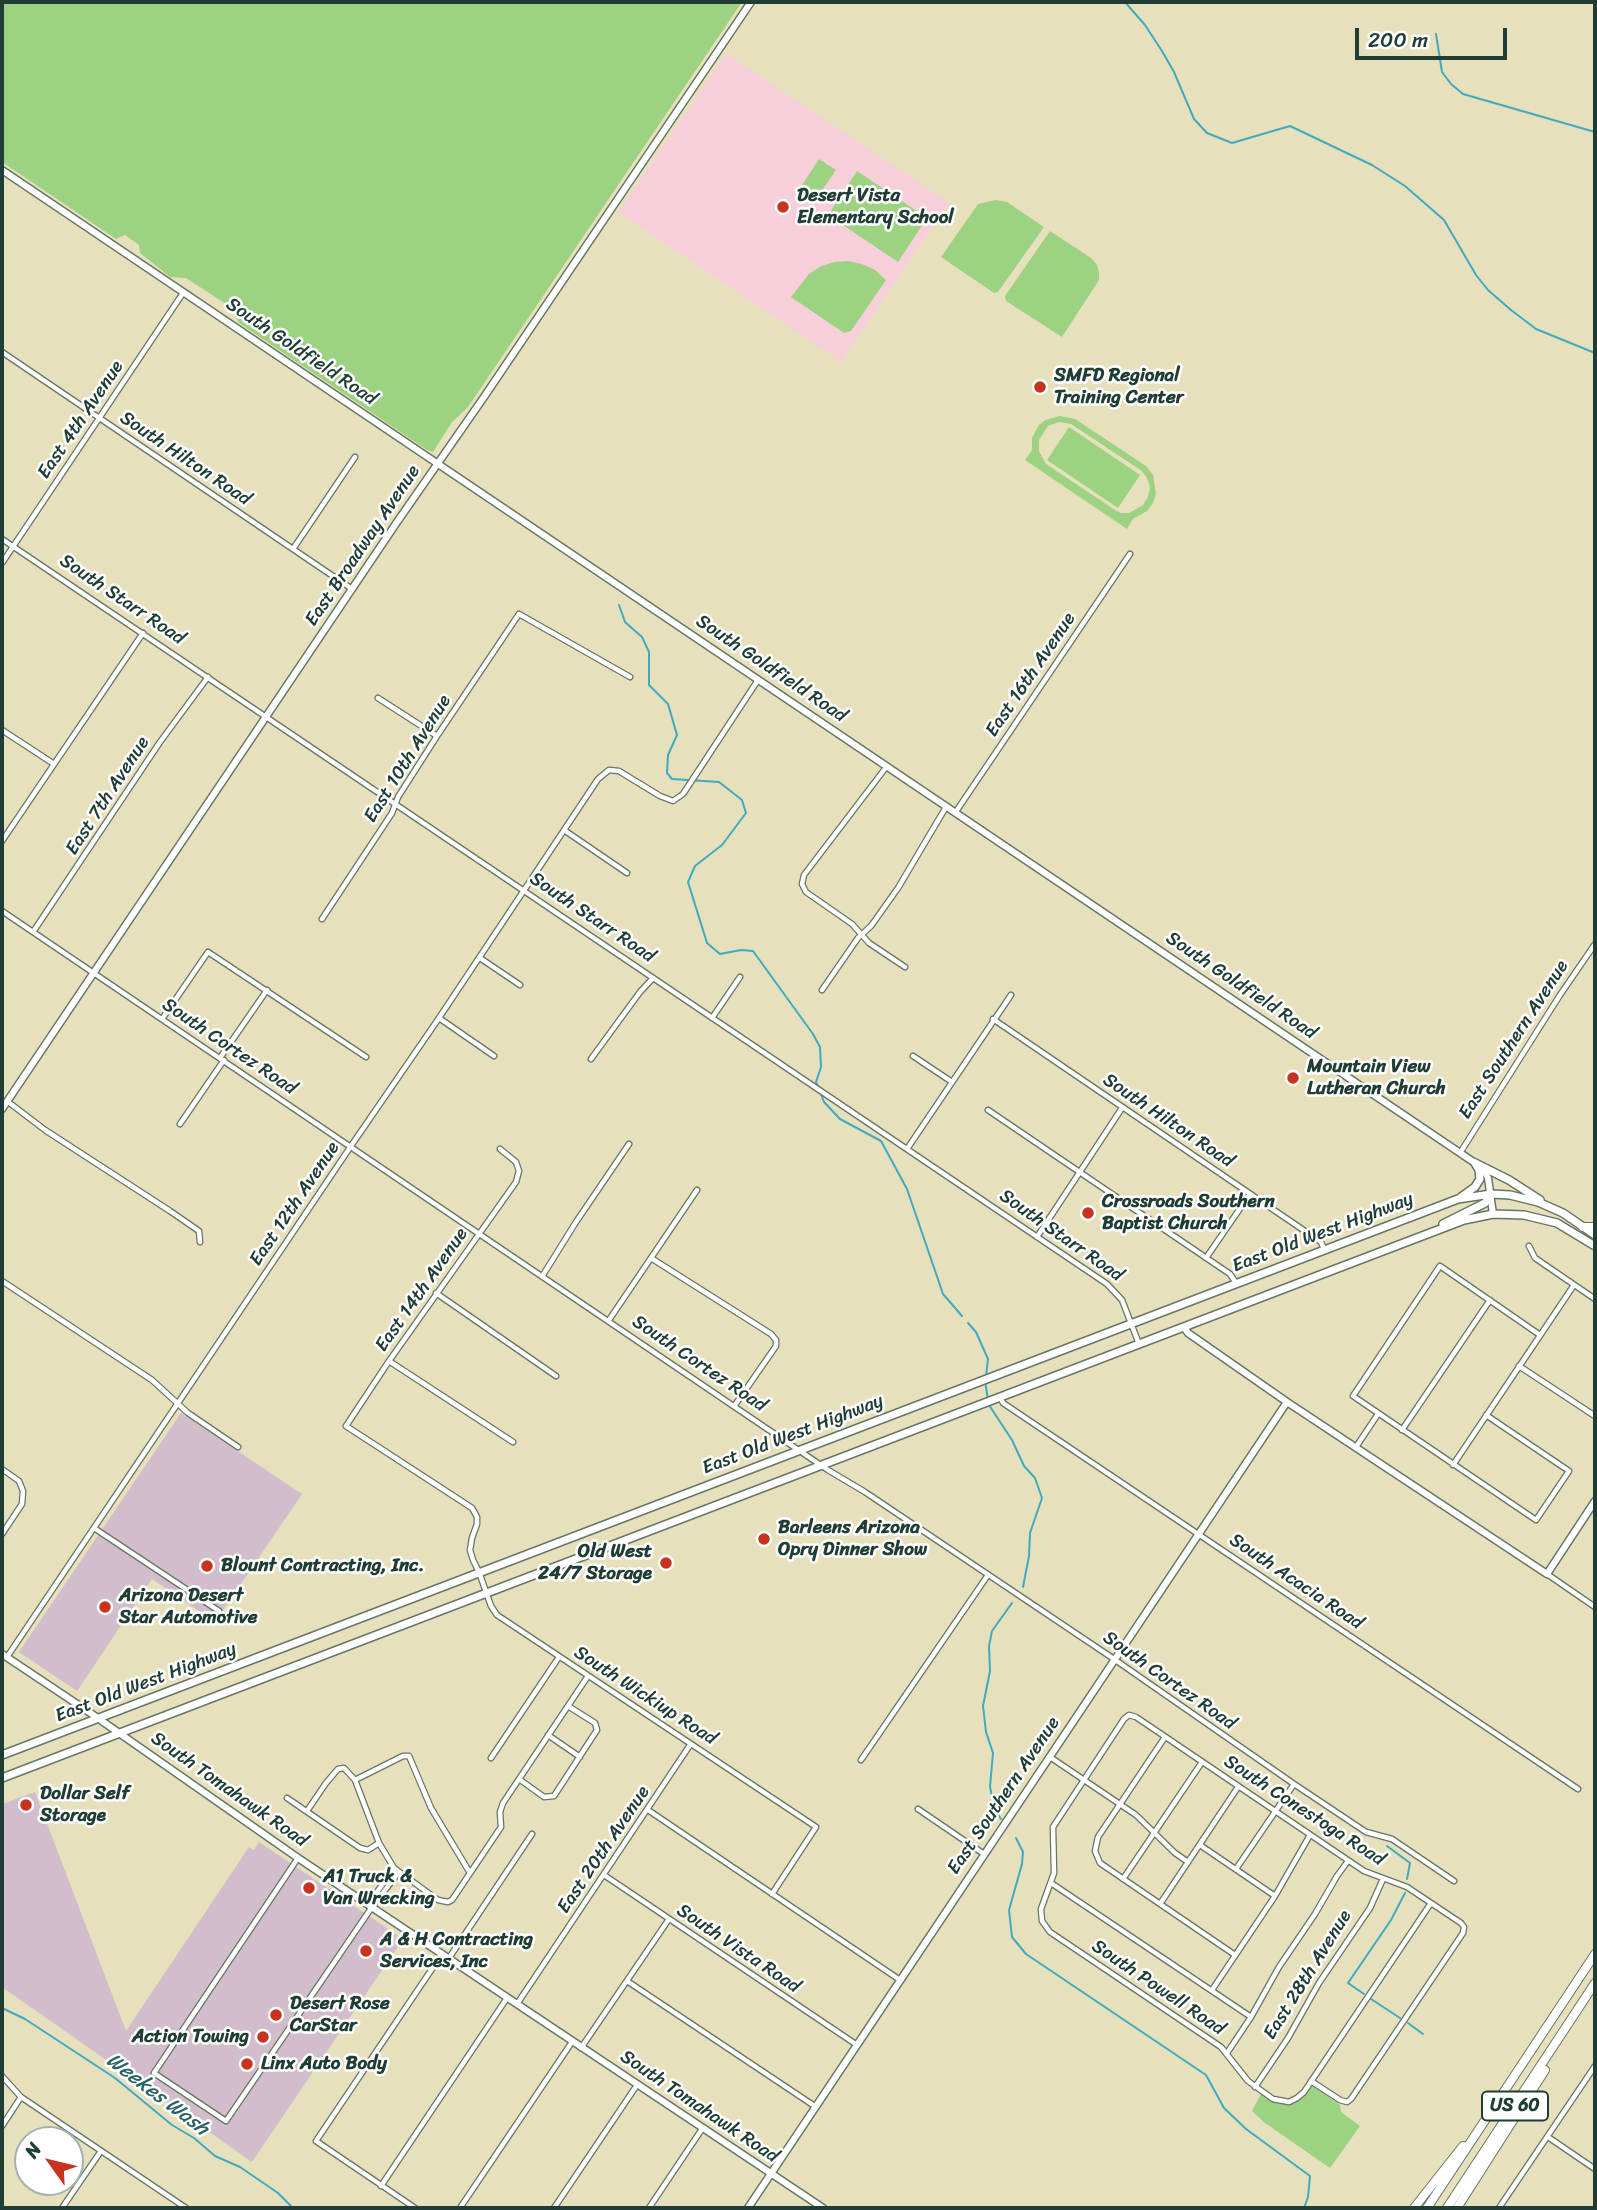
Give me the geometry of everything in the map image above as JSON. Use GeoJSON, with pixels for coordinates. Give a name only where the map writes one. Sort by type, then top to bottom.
{"type":"FeatureCollection","features":[{"type":"Feature","properties":{"kind":"highway"},"geometry":{"type":"LineString","coordinates":[[1583,1227],[1595,1227]]}},
{"type":"Feature","properties":{"kind":"highway","name":"US 60"},"geometry":{"type":"LineString","coordinates":[[1427,2208],[1595,1954]]}},
{"type":"Feature","properties":{"kind":"highway","name":"US 60"},"geometry":{"type":"LineString","coordinates":[[1447,2208],[1595,1983]]}},
{"type":"Feature","properties":{"kind":"highway"},"geometry":{"type":"LineString","coordinates":[[1457,2208],[1540,2080],[1583,2004]]}},
{"type":"Feature","properties":{"kind":"highway"},"geometry":{"type":"LineString","coordinates":[[1415,2208],[1496,2106]]}},
{"type":"Feature","properties":{"kind":"main road","name":"East Broadway Avenue"},"geometry":{"type":"LineString","coordinates":[[2,1109],[751,2]]}},
{"type":"Feature","properties":{"kind":"main road","name":"South Goldfield Road"},"geometry":{"type":"LineString","coordinates":[[2,170],[1475,1163],[1488,1178],[1493,1214]]}},
{"type":"Feature","properties":{"kind":"main road"},"geometry":{"type":"LineString","coordinates":[[1458,1199],[1478,1184],[1480,1174],[1475,1163]]}},
{"type":"Feature","properties":{"kind":"main road"},"geometry":{"type":"LineString","coordinates":[[1475,1163],[1509,1180],[1552,1208]]}},
{"type":"Feature","properties":{"kind":"main road"},"geometry":{"type":"LineString","coordinates":[[1422,1236],[1485,1203],[1491,1194]]}},
{"type":"Feature","properties":{"kind":"main road","name":"East Old West Highway"},"geometry":{"type":"LineString","coordinates":[[2,1755],[1458,1199],[1491,1194],[1523,1198],[1552,1208],[1595,1235]]}},
{"type":"Feature","properties":{"kind":"main road","name":"East Old West Highway"},"geometry":{"type":"LineString","coordinates":[[2,1778],[1464,1220],[1493,1214],[1541,1218],[1572,1230],[1595,1246]]}},
{"type":"Feature","properties":{"kind":"main road"},"geometry":{"type":"LineString","coordinates":[[1184,1327],[1188,1333],[1287,1402],[1546,1574],[1595,1502]]}},
{"type":"Feature","properties":{"kind":"main road","name":"East Southern Avenue"},"geometry":{"type":"LineString","coordinates":[[748,2208],[1287,1402]]}},
{"type":"Feature","properties":{"kind":"main road","name":"South Tomahawk Road"},"geometry":{"type":"LineString","coordinates":[[4,1656],[120,1733],[298,1858],[822,2208]]}},
{"type":"Feature","properties":{"kind":"street","name":"East 4th Avenue"},"geometry":{"type":"LineString","coordinates":[[2,563],[183,293]]}},
{"type":"Feature","properties":{"kind":"street","name":"South Hilton Road"},"geometry":{"type":"LineString","coordinates":[[2,352],[352,589]]}},
{"type":"Feature","properties":{"kind":"street"},"geometry":{"type":"LineString","coordinates":[[293,549],[355,457]]}},
{"type":"Feature","properties":{"kind":"street","name":"South Starr Road"},"geometry":{"type":"LineString","coordinates":[[2,538],[1113,1288],[1122,1300],[1139,1344]]}},
{"type":"Feature","properties":{"kind":"street","name":"East 16th Avenue"},"geometry":{"type":"LineString","coordinates":[[955,813],[1130,554]]}},
{"type":"Feature","properties":{"kind":"street","name":"East 10th Avenue"},"geometry":{"type":"LineString","coordinates":[[322,919],[437,736],[519,614],[630,677]]}},
{"type":"Feature","properties":{"kind":"street"},"geometry":{"type":"LineString","coordinates":[[2,841],[143,633]]}},
{"type":"Feature","properties":{"kind":"street","name":"East 7th Avenue"},"geometry":{"type":"LineString","coordinates":[[33,932],[160,742],[208,677]]}},
{"type":"Feature","properties":{"kind":"street","name":"East 12th Avenue"},"geometry":{"type":"LineString","coordinates":[[4,1656],[178,1404],[598,779],[609,770],[619,771],[673,801],[683,794],[758,680]]}},
{"type":"Feature","properties":{"kind":"street"},"geometry":{"type":"LineString","coordinates":[[378,698],[437,736]]}},
{"type":"Feature","properties":{"kind":"street"},"geometry":{"type":"LineString","coordinates":[[2,730],[54,764]]}},
{"type":"Feature","properties":{"kind":"street"},"geometry":{"type":"LineString","coordinates":[[887,766],[804,875],[802,884],[806,892],[852,924],[869,943],[905,967]]}},
{"type":"Feature","properties":{"kind":"street"},"geometry":{"type":"LineString","coordinates":[[822,990],[898,888],[946,807]]}},
{"type":"Feature","properties":{"kind":"street"},"geometry":{"type":"LineString","coordinates":[[564,830],[626,873]]}},
{"type":"Feature","properties":{"kind":"street","name":"South Cortez Road"},"geometry":{"type":"LineString","coordinates":[[2,911],[1294,1784],[1366,1832],[1392,1839],[1454,1881]]}},
{"type":"Feature","properties":{"kind":"street","name":"East Southern Avenue"},"geometry":{"type":"LineString","coordinates":[[1460,1153],[1595,944]]}},
{"type":"Feature","properties":{"kind":"street"},"geometry":{"type":"LineString","coordinates":[[162,1019],[208,952],[366,1057]]}},
{"type":"Feature","properties":{"kind":"street"},"geometry":{"type":"LineString","coordinates":[[480,958],[520,985]]}},
{"type":"Feature","properties":{"kind":"street"},"geometry":{"type":"LineString","coordinates":[[712,1018],[740,977]]}},
{"type":"Feature","properties":{"kind":"street"},"geometry":{"type":"LineString","coordinates":[[591,1059],[639,992],[653,978]]}},
{"type":"Feature","properties":{"kind":"street"},"geometry":{"type":"LineString","coordinates":[[180,1124],[267,990]]}},
{"type":"Feature","properties":{"kind":"street"},"geometry":{"type":"LineString","coordinates":[[907,1149],[1011,995]]}},
{"type":"Feature","properties":{"kind":"street"},"geometry":{"type":"LineString","coordinates":[[439,1018],[494,1056]]}},
{"type":"Feature","properties":{"kind":"street","name":"South Hilton Road"},"geometry":{"type":"LineString","coordinates":[[993,1019],[1321,1242],[1324,1249]]}},
{"type":"Feature","properties":{"kind":"street"},"geometry":{"type":"LineString","coordinates":[[913,1056],[952,1082]]}},
{"type":"Feature","properties":{"kind":"street"},"geometry":{"type":"LineString","coordinates":[[7,1101],[45,1130],[199,1231],[200,1242]]}},
{"type":"Feature","properties":{"kind":"street"},"geometry":{"type":"LineString","coordinates":[[1037,1237],[1122,1108]]}},
{"type":"Feature","properties":{"kind":"street"},"geometry":{"type":"LineString","coordinates":[[988,1110],[1230,1274],[1236,1283]]}},
{"type":"Feature","properties":{"kind":"street"},"geometry":{"type":"LineString","coordinates":[[543,1275],[629,1144]]}},
{"type":"Feature","properties":{"kind":"street","name":"East 14th Avenue"},"geometry":{"type":"LineString","coordinates":[[346,1426],[436,1293],[516,1182],[519,1171],[516,1163],[500,1149]]}},
{"type":"Feature","properties":{"kind":"street"},"geometry":{"type":"LineString","coordinates":[[609,1320],[697,1190]]}},
{"type":"Feature","properties":{"kind":"street"},"geometry":{"type":"LineString","coordinates":[[1206,1258],[1250,1194]]}},
{"type":"Feature","properties":{"kind":"street"},"geometry":{"type":"LineString","coordinates":[[1529,1246],[1535,1258],[1595,1299]]}},
{"type":"Feature","properties":{"kind":"street"},"geometry":{"type":"LineString","coordinates":[[651,1258],[771,1334],[776,1340],[776,1346],[735,1405]]}},
{"type":"Feature","properties":{"kind":"street"},"geometry":{"type":"LineString","coordinates":[[1486,1415],[1569,1471],[1536,1520],[1353,1396],[1440,1266],[1540,1335]]}},
{"type":"Feature","properties":{"kind":"street"},"geometry":{"type":"LineString","coordinates":[[2,1281],[152,1380],[178,1404],[238,1447]]}},
{"type":"Feature","properties":{"kind":"street"},"geometry":{"type":"LineString","coordinates":[[1452,1465],[1574,1285]]}},
{"type":"Feature","properties":{"kind":"street"},"geometry":{"type":"LineString","coordinates":[[436,1293],[556,1376]]}},
{"type":"Feature","properties":{"kind":"street"},"geometry":{"type":"LineString","coordinates":[[1402,1430],[1490,1300]]}},
{"type":"Feature","properties":{"kind":"street"},"geometry":{"type":"LineString","coordinates":[[389,1361],[513,1441]]}},
{"type":"Feature","properties":{"kind":"street"},"geometry":{"type":"LineString","coordinates":[[1519,1366],[1595,1416]]}},
{"type":"Feature","properties":{"kind":"street","name":"South Acacia Road"},"geometry":{"type":"LineString","coordinates":[[992,1400],[1003,1403],[1578,1788]]}},
{"type":"Feature","properties":{"kind":"street"},"geometry":{"type":"LineString","coordinates":[[1356,1447],[1378,1414]]}},
{"type":"Feature","properties":{"kind":"street","name":"South Wickiup Road"},"geometry":{"type":"LineString","coordinates":[[346,1426],[472,1508],[477,1517],[470,1550],[472,1560],[480,1572],[486,1593],[497,1615],[816,1827],[772,1894]]}},
{"type":"Feature","properties":{"kind":"street"},"geometry":{"type":"LineString","coordinates":[[2,1469],[19,1481],[23,1491],[22,1504],[2,1534]]}},
{"type":"Feature","properties":{"kind":"street"},"geometry":{"type":"LineString","coordinates":[[94,1528],[219,1611]]}},
{"type":"Feature","properties":{"kind":"street"},"geometry":{"type":"LineString","coordinates":[[1546,1574],[1595,1607]]}},
{"type":"Feature","properties":{"kind":"street"},"geometry":{"type":"LineString","coordinates":[[861,1760],[988,1575]]}},
{"type":"Feature","properties":{"kind":"street"},"geometry":{"type":"LineString","coordinates":[[491,1758],[559,1657]]}},
{"type":"Feature","properties":{"kind":"street"},"geometry":{"type":"LineString","coordinates":[[307,1811],[338,1769],[344,1768],[355,1780],[379,1843],[397,1870],[438,1900],[448,1902],[452,1900],[501,1826],[499,1812],[503,1803],[588,1676]]}},
{"type":"Feature","properties":{"kind":"street"},"geometry":{"type":"LineString","coordinates":[[519,1779],[544,1797],[554,1797],[597,1730],[595,1723],[568,1706]]}},
{"type":"Feature","properties":{"kind":"street","name":"South Conestoga Road"},"geometry":{"type":"LineString","coordinates":[[1084,1780],[1124,1719],[1129,1715],[1136,1717],[1348,1861],[1371,1874],[1403,1885],[1461,1923],[1464,1927],[1463,1933],[1351,2099],[1347,2102],[1340,2100],[1311,2081]]}},
{"type":"Feature","properties":{"kind":"street"},"geometry":{"type":"LineString","coordinates":[[548,1735],[580,1757]]}},
{"type":"Feature","properties":{"kind":"street"},"geometry":{"type":"LineString","coordinates":[[1166,1737],[1098,1837],[1095,1851],[1100,1863],[1235,1955]]}},
{"type":"Feature","properties":{"kind":"street","name":"East 20th Avenue"},"geometry":{"type":"LineString","coordinates":[[516,2005],[690,1745]]}},
{"type":"Feature","properties":{"kind":"street"},"geometry":{"type":"LineString","coordinates":[[355,1780],[403,1756],[409,1756],[431,1808],[470,1873]]}},
{"type":"Feature","properties":{"kind":"street"},"geometry":{"type":"LineString","coordinates":[[1050,1757],[1136,1815],[1188,1862]]}},
{"type":"Feature","properties":{"kind":"street"},"geometry":{"type":"LineString","coordinates":[[1123,1879],[1202,1762]]}},
{"type":"Feature","properties":{"kind":"street"},"geometry":{"type":"LineString","coordinates":[[1084,1780],[1053,1827],[1054,1873],[1051,1883],[1251,2017]]}},
{"type":"Feature","properties":{"kind":"street"},"geometry":{"type":"LineString","coordinates":[[1236,1870],[1294,1784]]}},
{"type":"Feature","properties":{"kind":"street"},"geometry":{"type":"LineString","coordinates":[[1160,1904],[1238,1787]]}},
{"type":"Feature","properties":{"kind":"street"},"geometry":{"type":"LineString","coordinates":[[287,1798],[360,1847],[368,1850],[379,1843]]}},
{"type":"Feature","properties":{"kind":"street"},"geometry":{"type":"LineString","coordinates":[[918,1809],[984,1854]]}},
{"type":"Feature","properties":{"kind":"street"},"geometry":{"type":"LineString","coordinates":[[648,1810],[901,1980]]}},
{"type":"Feature","properties":{"kind":"street"},"geometry":{"type":"LineString","coordinates":[[449,1959],[532,1834]]}},
{"type":"Feature","properties":{"kind":"street"},"geometry":{"type":"LineString","coordinates":[[1212,1990],[1275,1896],[1310,1835]]}},
{"type":"Feature","properties":{"kind":"street"},"geometry":{"type":"LineString","coordinates":[[1199,1845],[1275,1896]]}},
{"type":"Feature","properties":{"kind":"street"},"geometry":{"type":"LineString","coordinates":[[298,1858],[154,2073],[226,2122],[397,1870]]}},
{"type":"Feature","properties":{"kind":"street"},"geometry":{"type":"LineString","coordinates":[[1227,2053],[1348,1861]]}},
{"type":"Feature","properties":{"kind":"street","name":"South Vista Road"},"geometry":{"type":"LineString","coordinates":[[604,1875],[857,2045]]}},
{"type":"Feature","properties":{"kind":"street","name":"East 28th Avenue"},"geometry":{"type":"LineString","coordinates":[[1255,2087],[1288,2038],[1319,1983],[1370,1908],[1383,1879]]}},
{"type":"Feature","properties":{"kind":"street","name":"South Powell Road"},"geometry":{"type":"LineString","coordinates":[[1051,1883],[1041,1909],[1042,1921],[1050,1932],[1227,2053],[1243,2076],[1273,2099],[1289,2102],[1297,2098],[1311,2081]]}},
{"type":"Feature","properties":{"kind":"street"},"geometry":{"type":"LineString","coordinates":[[1311,2081],[1431,1903]]}},
{"type":"Feature","properties":{"kind":"street"},"geometry":{"type":"LineString","coordinates":[[581,2048],[669,1919]]}},
{"type":"Feature","properties":{"kind":"street"},"geometry":{"type":"LineString","coordinates":[[415,2208],[316,2141],[442,1954]]}},
{"type":"Feature","properties":{"kind":"street"},"geometry":{"type":"LineString","coordinates":[[627,1981],[816,2107]]}},
{"type":"Feature","properties":{"kind":"street"},"geometry":{"type":"LineString","coordinates":[[382,2186],[508,1998]]}},
{"type":"Feature","properties":{"kind":"street"},"geometry":{"type":"LineString","coordinates":[[460,2208],[572,2042]]}},
{"type":"Feature","properties":{"kind":"street"},"geometry":{"type":"LineString","coordinates":[[1499,2208],[1595,2066]]}},
{"type":"Feature","properties":{"kind":"street"},"geometry":{"type":"LineString","coordinates":[[2,2076],[21,2097],[183,2207]]}},
{"type":"Feature","properties":{"kind":"street"},"geometry":{"type":"LineString","coordinates":[[554,2208],[637,2085]]}},
{"type":"Feature","properties":{"kind":"street"},"geometry":{"type":"LineString","coordinates":[[2,2126],[21,2097]]}},
{"type":"Feature","properties":{"kind":"street"},"geometry":{"type":"LineString","coordinates":[[649,2208],[702,2129]]}},
{"type":"Feature","properties":{"kind":"street"},"geometry":{"type":"LineString","coordinates":[[1548,2137],[1595,2169]]}},
{"type":"Feature","properties":{"kind":"street"},"geometry":{"type":"LineString","coordinates":[[62,2208],[101,2151]]}},
{"type":"Feature","properties":{"kind":"shaded area","name":"Desert Vista Elementary School"},"geometry":{"type":"Polygon","coordinates":[[[726,53],[949,202],[841,362],[618,212],[726,53]]]}},
{"type":"Feature","properties":{"kind":"shaded area"},"geometry":{"type":"Polygon","coordinates":[[[181,1413],[302,1494],[215,1622],[152,1579],[77,1691],[19,1652],[181,1413]]]}},
{"type":"Feature","properties":{"kind":"shaded area"},"geometry":{"type":"Polygon","coordinates":[[[35,1792],[126,2031],[249,1847],[254,1850],[259,1842],[403,1939],[252,2162],[2,1987],[2,1804],[35,1792]]]}},
{"type":"Feature","properties":{"kind":"green space"},"geometry":{"type":"Polygon","coordinates":[[[2,2],[742,2],[468,407],[452,422],[433,452],[239,323],[229,306],[186,278],[170,277],[140,253],[139,245],[125,235],[116,239],[2,162],[2,2]]]}},
{"type":"Feature","properties":{"kind":"green space"},"geometry":{"type":"Polygon","coordinates":[[[819,159],[836,170],[816,199],[800,188],[819,159]]]}},
{"type":"Feature","properties":{"kind":"green space"},"geometry":{"type":"Polygon","coordinates":[[[857,171],[927,218],[898,262],[828,215],[857,171]]]}},
{"type":"Feature","properties":{"kind":"green space"},"geometry":{"type":"Polygon","coordinates":[[[996,200],[1007,202],[1044,227],[998,292],[994,293],[941,257],[978,204],[996,200]]]}},
{"type":"Feature","properties":{"kind":"green space"},"geometry":{"type":"Polygon","coordinates":[[[1050,231],[1091,258],[1099,273],[1099,280],[1062,337],[1006,301],[1005,296],[1050,231]]]}},
{"type":"Feature","properties":{"kind":"green space"},"geometry":{"type":"Polygon","coordinates":[[[848,261],[875,270],[886,280],[851,331],[844,333],[791,297],[809,274],[821,266],[848,261]]]}},
{"type":"Feature","properties":{"kind":"green space"},"geometry":{"type":"Polygon","coordinates":[[[1060,416],[1075,419],[1146,466],[1153,475],[1156,494],[1147,511],[1133,519],[1127,529],[1025,460],[1032,450],[1032,438],[1045,420],[1060,416]],[[1059,422],[1048,426],[1039,440],[1039,451],[1046,464],[1121,513],[1129,513],[1143,505],[1150,487],[1142,471],[1071,424],[1059,422]]]}},
{"type":"Feature","properties":{"kind":"green space"},"geometry":{"type":"Polygon","coordinates":[[[1069,427],[1140,475],[1118,508],[1047,460],[1069,427]]]}},
{"type":"Feature","properties":{"kind":"green space"},"geometry":{"type":"Polygon","coordinates":[[[1312,2086],[1340,2105],[1341,2112],[1360,2126],[1330,2168],[1252,2111],[1261,2094],[1277,2103],[1290,2104],[1302,2098],[1312,2086]]]}},
{"type":"Feature","properties":{"kind":"waterway"},"geometry":{"type":"LineString","coordinates":[[1125,2],[1145,25],[1162,51],[1194,119],[1207,133],[1232,143],[1290,126],[1372,165],[1405,186],[1444,220],[1476,275],[1488,290],[1511,310],[1536,329],[1595,353]]}},
{"type":"Feature","properties":{"kind":"waterway"},"geometry":{"type":"LineString","coordinates":[[1436,34],[1442,72],[1463,94],[1595,132]]}},
{"type":"Feature","properties":{"kind":"waterway"},"geometry":{"type":"LineString","coordinates":[[619,605],[625,622],[642,637],[649,652],[649,685],[668,704],[677,735],[668,755],[667,773],[672,779],[719,782],[742,800],[746,813],[722,845],[695,866],[688,882],[707,943],[720,954],[753,951],[820,1047],[821,1067],[816,1082],[819,1089]]}},
{"type":"Feature","properties":{"kind":"waterway"},"geometry":{"type":"LineString","coordinates":[[821,1094],[824,1102],[840,1119],[881,1141],[907,1189],[943,1294],[962,1316]]}},
{"type":"Feature","properties":{"kind":"waterway"},"geometry":{"type":"LineString","coordinates":[[968,1323],[976,1332],[988,1359],[986,1376]]}},
{"type":"Feature","properties":{"kind":"waterway"},"geometry":{"type":"LineString","coordinates":[[985,1381],[988,1400]]}},
{"type":"Feature","properties":{"kind":"waterway"},"geometry":{"type":"LineString","coordinates":[[989,1405],[1012,1440],[1024,1466],[1035,1478],[1042,1498],[1030,1533],[1023,1587]]}},
{"type":"Feature","properties":{"kind":"waterway"},"geometry":{"type":"LineString","coordinates":[[1001,1819],[995,1810],[990,1787],[993,1753],[986,1732],[983,1706],[990,1671],[989,1646],[992,1631],[1012,1603]]}},
{"type":"Feature","properties":{"kind":"waterway"},"geometry":{"type":"LineString","coordinates":[[1016,1838],[1023,1852],[1009,1910],[1012,1937],[1026,1954],[1206,2075],[1224,2108],[1246,2129],[1310,2176],[1304,2208]]}},
{"type":"Feature","properties":{"kind":"waterway"},"geometry":{"type":"LineString","coordinates":[[1387,1846],[1410,1863],[1407,1879]]}},
{"type":"Feature","properties":{"kind":"waterway"},"geometry":{"type":"LineString","coordinates":[[1364,1994],[1348,1983],[1391,1920],[1405,1893]]}},
{"type":"Feature","properties":{"kind":"waterway"},"geometry":{"type":"LineString","coordinates":[[1371,1999],[1400,2018]]}},
{"type":"Feature","properties":{"kind":"waterway","name":"Weekes Wash"},"geometry":{"type":"LineString","coordinates":[[2,2008],[25,2019],[115,2078],[172,2125],[194,2138],[215,2156],[240,2167],[278,2193],[293,2208]]}},
{"type":"Feature","properties":{"kind":"waterway"},"geometry":{"type":"LineString","coordinates":[[1408,2023],[1423,2034]]}},
{"type":"Feature","properties":{"kind":"place","name":"Desert Vista Elementary School"},"geometry":{"type":"Point","coordinates":[783,207]}},
{"type":"Feature","properties":{"kind":"place","name":"SMFD Regional Training Center"},"geometry":{"type":"Point","coordinates":[1040,387]}},
{"type":"Feature","properties":{"kind":"place","name":"Mountain View Lutheran Church"},"geometry":{"type":"Point","coordinates":[1293,1078]}},
{"type":"Feature","properties":{"kind":"place","name":"Crossroads Southern Baptist Church"},"geometry":{"type":"Point","coordinates":[1088,1213]}},
{"type":"Feature","properties":{"kind":"place","name":"Barleens Arizona Opry Dinner Show"},"geometry":{"type":"Point","coordinates":[764,1539]}},
{"type":"Feature","properties":{"kind":"place","name":"Old West 24/7 Storage"},"geometry":{"type":"Point","coordinates":[666,1563]}},
{"type":"Feature","properties":{"kind":"place","name":"Blount Contracting, Inc."},"geometry":{"type":"Point","coordinates":[207,1566]}},
{"type":"Feature","properties":{"kind":"place","name":"Arizona Desert Star Automotive"},"geometry":{"type":"Point","coordinates":[105,1607]}},
{"type":"Feature","properties":{"kind":"place","name":"Dollar Self Storage"},"geometry":{"type":"Point","coordinates":[26,1805]}},
{"type":"Feature","properties":{"kind":"place","name":"A1 Truck & Van Wrecking"},"geometry":{"type":"Point","coordinates":[309,1888]}},
{"type":"Feature","properties":{"kind":"place","name":"A & H Contracting Services, Inc"},"geometry":{"type":"Point","coordinates":[366,1951]}},
{"type":"Feature","properties":{"kind":"place","name":"Desert Rose CarStar"},"geometry":{"type":"Point","coordinates":[276,2015]}},
{"type":"Feature","properties":{"kind":"place","name":"Action Towing"},"geometry":{"type":"Point","coordinates":[263,2037]}},
{"type":"Feature","properties":{"kind":"place","name":"Linx Auto Body"},"geometry":{"type":"Point","coordinates":[247,2064]}}]}
